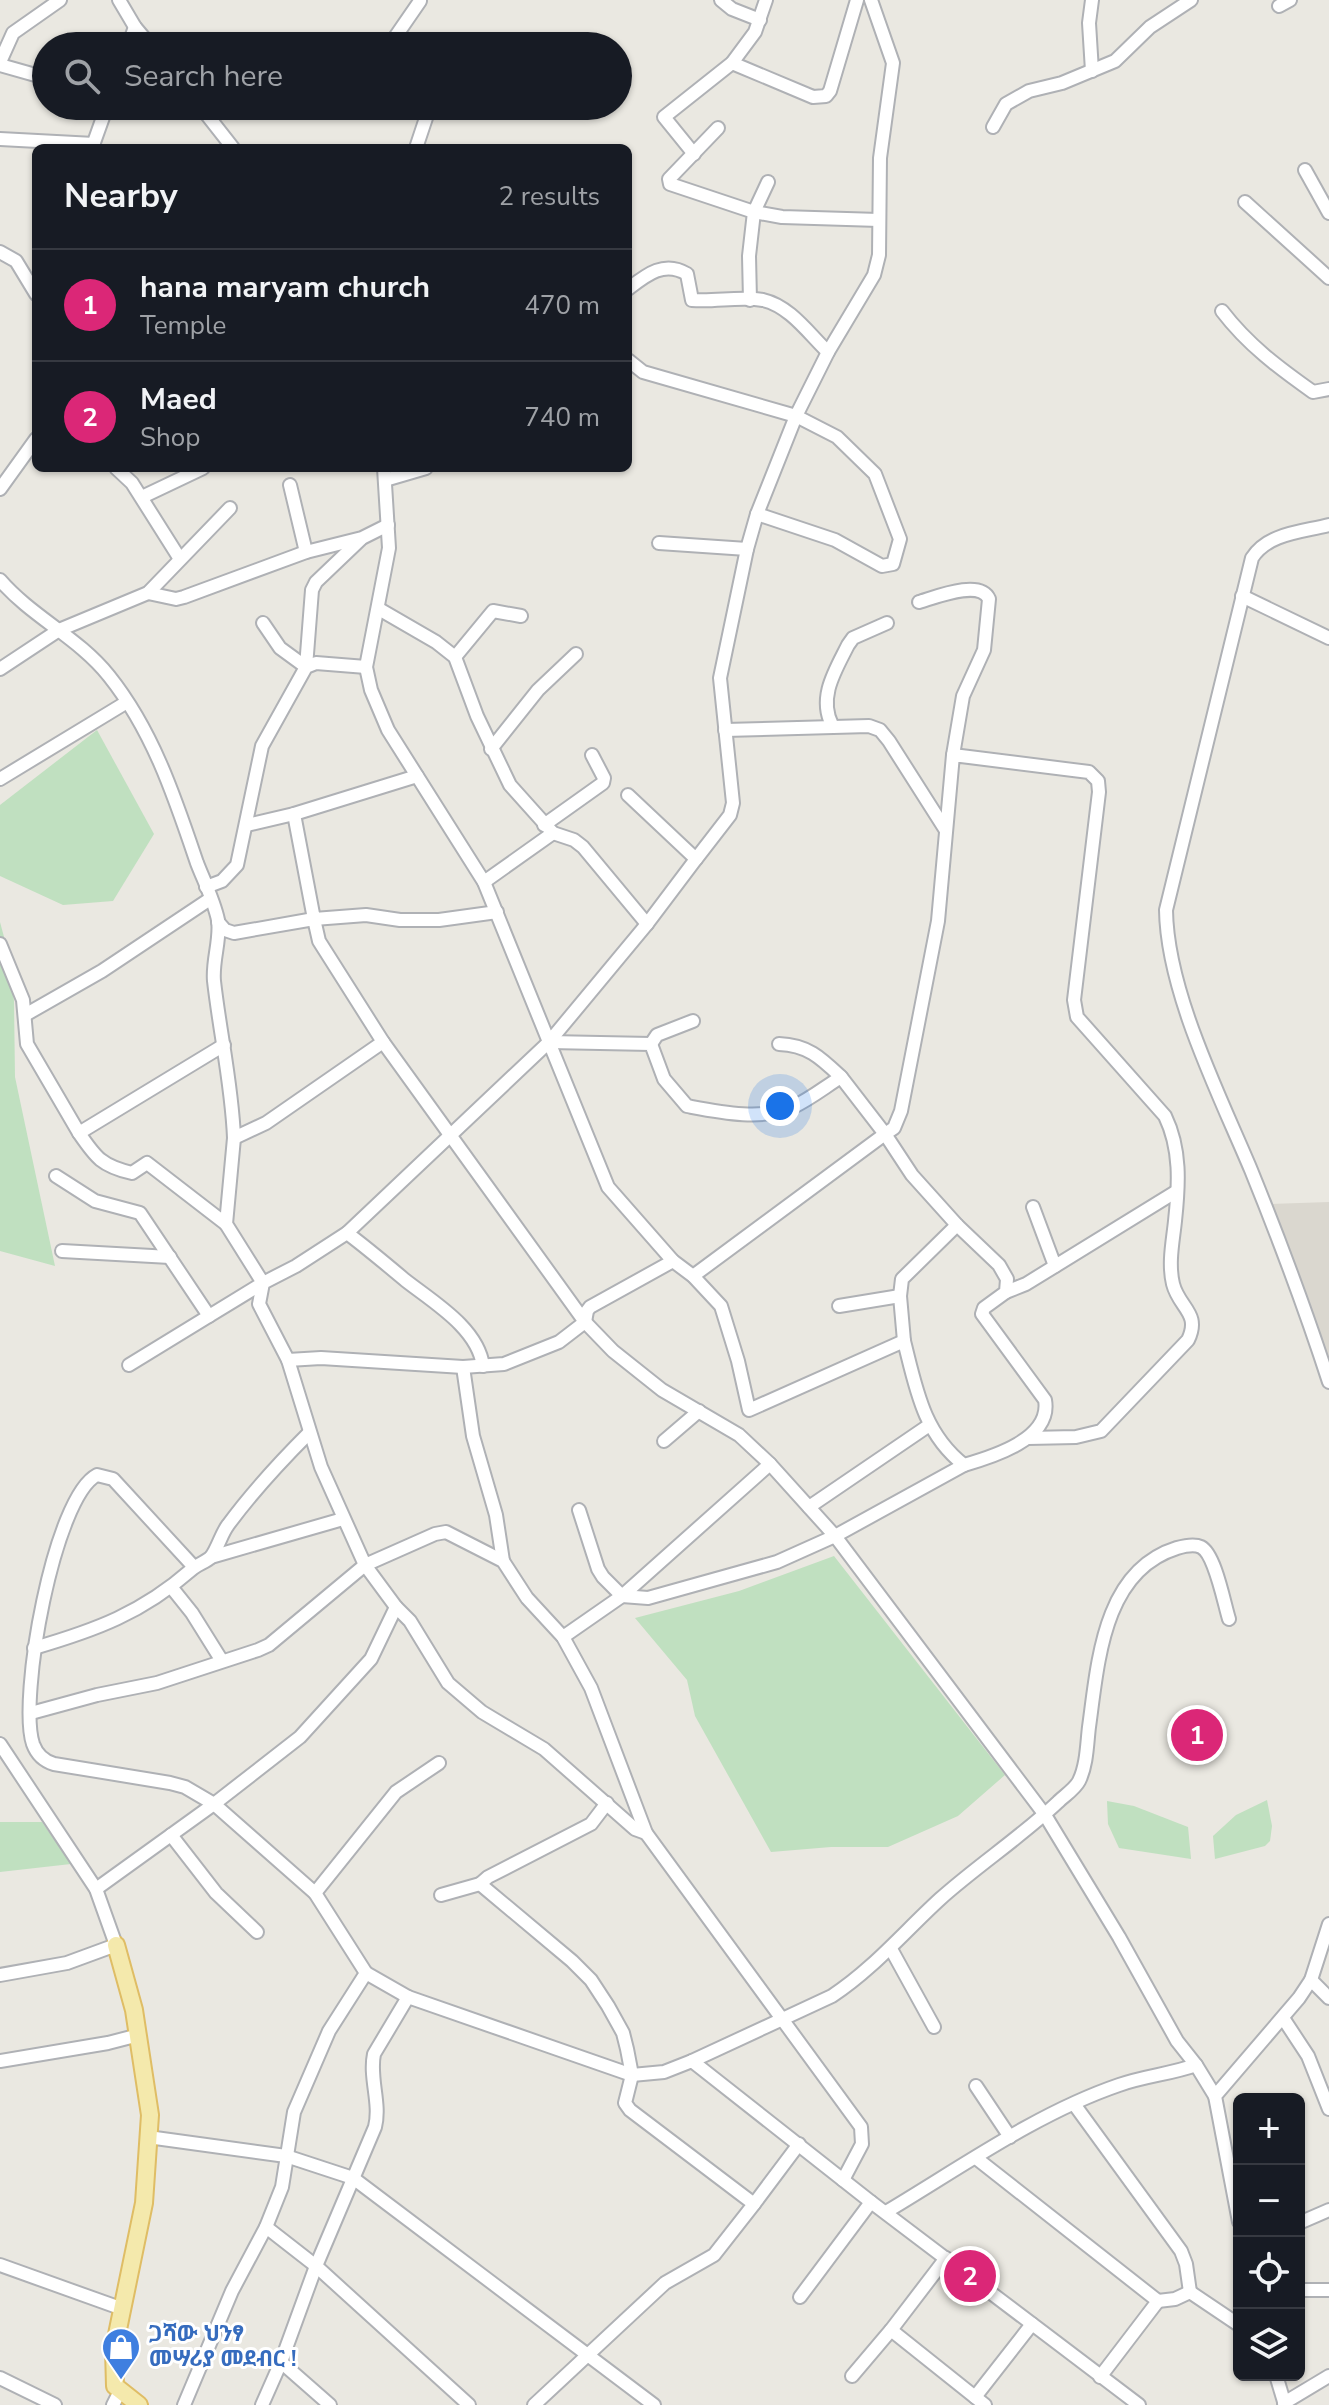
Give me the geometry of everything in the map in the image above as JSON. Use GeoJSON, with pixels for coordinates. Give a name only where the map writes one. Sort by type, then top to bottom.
{"type":"FeatureCollection","features":[{"type":"Feature","properties":{"kind":"main road"},"geometry":{"type":"LineString","coordinates":[[116,1945],[139,2035],[150,2115],[144,2203],[114,2349],[116,2398],[139,2405]]}},
{"type":"Feature","properties":{"kind":"street"},"geometry":{"type":"LineString","coordinates":[[32,73],[0,63],[13,33],[60,0]]}},
{"type":"Feature","properties":{"kind":"street"},"geometry":{"type":"LineString","coordinates":[[119,0],[139,32]]}},
{"type":"Feature","properties":{"kind":"street"},"geometry":{"type":"LineString","coordinates":[[721,0],[732,9],[760,20]]}},
{"type":"Feature","properties":{"kind":"street"},"geometry":{"type":"LineString","coordinates":[[694,154],[664,117],[732,63],[755,32],[766,0]]}},
{"type":"Feature","properties":{"kind":"street"},"geometry":{"type":"LineString","coordinates":[[732,63],[813,97],[826,96],[857,0]]}},
{"type":"Feature","properties":{"kind":"street"},"geometry":{"type":"LineString","coordinates":[[129,1365],[347,1233],[549,1042],[647,924],[730,815],[733,803],[720,678],[747,549],[757,514],[796,416],[828,352],[874,275],[879,255],[880,158],[893,63],[871,0]]}},
{"type":"Feature","properties":{"kind":"street"},"geometry":{"type":"LineString","coordinates":[[1092,0],[1089,23],[1092,71]]}},
{"type":"Feature","properties":{"kind":"street"},"geometry":{"type":"LineString","coordinates":[[993,127],[1006,104],[1029,91],[1062,83],[1115,61],[1139,36],[1191,0]]}},
{"type":"Feature","properties":{"kind":"street"},"geometry":{"type":"LineString","coordinates":[[399,32],[420,1]]}},
{"type":"Feature","properties":{"kind":"street"},"geometry":{"type":"LineString","coordinates":[[133,32],[135,27]]}},
{"type":"Feature","properties":{"kind":"street"},"geometry":{"type":"LineString","coordinates":[[94,144],[102,120]]}},
{"type":"Feature","properties":{"kind":"street"},"geometry":{"type":"LineString","coordinates":[[215,120],[230,144]]}},
{"type":"Feature","properties":{"kind":"street"},"geometry":{"type":"LineString","coordinates":[[417,144],[425,120]]}},
{"type":"Feature","properties":{"kind":"street"},"geometry":{"type":"LineString","coordinates":[[718,128],[669,179],[670,184],[754,212],[782,217],[879,220]]}},
{"type":"Feature","properties":{"kind":"street"},"geometry":{"type":"LineString","coordinates":[[0,139],[66,144]]}},
{"type":"Feature","properties":{"kind":"street"},"geometry":{"type":"LineString","coordinates":[[1305,170],[1329,213]]}},
{"type":"Feature","properties":{"kind":"street"},"geometry":{"type":"LineString","coordinates":[[750,300],[749,256],[754,212],[768,182]]}},
{"type":"Feature","properties":{"kind":"street"},"geometry":{"type":"LineString","coordinates":[[1245,202],[1329,278]]}},
{"type":"Feature","properties":{"kind":"street"},"geometry":{"type":"LineString","coordinates":[[0,252],[16,261],[32,287]]}},
{"type":"Feature","properties":{"kind":"street"},"geometry":{"type":"LineString","coordinates":[[632,286],[650,272],[671,269],[687,274],[692,300],[761,300],[784,310],[828,352]]}},
{"type":"Feature","properties":{"kind":"street"},"geometry":{"type":"LineString","coordinates":[[1222,311],[1238,333],[1281,369],[1313,392],[1329,389]]}},
{"type":"Feature","properties":{"kind":"street"},"geometry":{"type":"LineString","coordinates":[[632,363],[643,372],[796,416],[837,437],[875,474],[900,539],[893,564],[882,566],[835,540],[757,514]]}},
{"type":"Feature","properties":{"kind":"street"},"geometry":{"type":"LineString","coordinates":[[0,489],[32,445]]}},
{"type":"Feature","properties":{"kind":"street"},"geometry":{"type":"LineString","coordinates":[[120,472],[142,497],[180,559]]}},
{"type":"Feature","properties":{"kind":"street"},"geometry":{"type":"LineString","coordinates":[[142,497],[195,472]]}},
{"type":"Feature","properties":{"kind":"street"},"geometry":{"type":"LineString","coordinates":[[384,474],[389,548],[366,667],[377,709],[484,882],[608,1187],[673,1261],[693,1276],[721,1306],[749,1410],[739,1435]]}},
{"type":"Feature","properties":{"kind":"street"},"geometry":{"type":"LineString","coordinates":[[290,485],[306,552]]}},
{"type":"Feature","properties":{"kind":"street"},"geometry":{"type":"LineString","coordinates":[[0,669],[59,630],[148,593],[230,508]]}},
{"type":"Feature","properties":{"kind":"street"},"geometry":{"type":"LineString","coordinates":[[148,593],[176,599],[184,597],[306,552],[362,538],[388,525]]}},
{"type":"Feature","properties":{"kind":"street"},"geometry":{"type":"LineString","coordinates":[[1329,525],[1271,539],[1260,546],[1252,558],[1166,910],[1166,932],[1172,961],[1204,1059],[1252,1174],[1329,1382]]}},
{"type":"Feature","properties":{"kind":"street"},"geometry":{"type":"LineString","coordinates":[[25,1015],[102,971],[232,874],[247,825],[262,746],[306,667],[312,590],[316,582],[362,538]]}},
{"type":"Feature","properties":{"kind":"street"},"geometry":{"type":"LineString","coordinates":[[659,543],[747,549]]}},
{"type":"Feature","properties":{"kind":"street"},"geometry":{"type":"LineString","coordinates":[[0,580],[37,617],[59,630],[108,674],[127,702],[157,753],[218,922],[225,930],[234,933],[314,919],[366,915],[400,920],[439,920],[497,912]]}},
{"type":"Feature","properties":{"kind":"street"},"geometry":{"type":"LineString","coordinates":[[693,1276],[894,1128],[898,1119],[938,921],[953,755],[963,696],[984,650],[989,599],[981,589],[954,592],[919,602]]}},
{"type":"Feature","properties":{"kind":"street"},"geometry":{"type":"LineString","coordinates":[[1242,596],[1329,638]]}},
{"type":"Feature","properties":{"kind":"street"},"geometry":{"type":"LineString","coordinates":[[379,609],[436,642],[455,657],[491,749],[510,785],[548,829],[583,847],[647,924]]}},
{"type":"Feature","properties":{"kind":"street"},"geometry":{"type":"LineString","coordinates":[[455,657],[489,613],[501,611],[521,616]]}},
{"type":"Feature","properties":{"kind":"street"},"geometry":{"type":"LineString","coordinates":[[263,623],[280,648],[306,667]]}},
{"type":"Feature","properties":{"kind":"street"},"geometry":{"type":"LineString","coordinates":[[832,725],[827,715],[827,693],[848,645],[853,638],[887,623]]}},
{"type":"Feature","properties":{"kind":"street"},"geometry":{"type":"LineString","coordinates":[[491,749],[538,690],[576,654]]}},
{"type":"Feature","properties":{"kind":"street"},"geometry":{"type":"LineString","coordinates":[[306,667],[316,663],[366,667]]}},
{"type":"Feature","properties":{"kind":"street"},"geometry":{"type":"LineString","coordinates":[[0,779],[127,702]]}},
{"type":"Feature","properties":{"kind":"street"},"geometry":{"type":"LineString","coordinates":[[725,730],[832,725],[869,726],[880,730],[945,829]]}},
{"type":"Feature","properties":{"kind":"street"},"geometry":{"type":"LineString","coordinates":[[484,882],[603,783],[604,778],[592,755]]}},
{"type":"Feature","properties":{"kind":"street"},"geometry":{"type":"LineString","coordinates":[[953,755],[1089,772],[1098,781],[1074,1000],[1077,1017],[1165,1116],[1178,1156],[1171,1252],[1173,1284],[1193,1318],[1194,1328],[1188,1340],[1101,1431],[1076,1437],[1028,1438]]}},
{"type":"Feature","properties":{"kind":"street"},"geometry":{"type":"LineString","coordinates":[[247,825],[294,814],[417,776]]}},
{"type":"Feature","properties":{"kind":"street"},"geometry":{"type":"LineString","coordinates":[[628,795],[696,859]]}},
{"type":"Feature","properties":{"kind":"street"},"geometry":{"type":"LineString","coordinates":[[294,814],[319,941],[383,1042],[585,1322],[637,1372],[739,1435],[770,1464],[835,1536],[1045,1815],[1177,2041],[1215,2096],[1233,2190]]}},
{"type":"Feature","properties":{"kind":"street"},"geometry":{"type":"LineString","coordinates":[[218,922],[213,964],[234,1138],[226,1224]]}},
{"type":"Feature","properties":{"kind":"street"},"geometry":{"type":"LineString","coordinates":[[0,944],[23,1000],[27,1044],[98,1160],[132,1173],[147,1163],[226,1224],[263,1283],[259,1304],[288,1360],[309,1433],[343,1519],[365,1565],[410,1621],[448,1683],[462,1696],[544,1749],[635,1829],[646,1833]]}},
{"type":"Feature","properties":{"kind":"street"},"geometry":{"type":"LineString","coordinates":[[651,1044],[657,1035],[693,1021]]}},
{"type":"Feature","properties":{"kind":"street"},"geometry":{"type":"LineString","coordinates":[[234,1138],[266,1123],[383,1042]]}},
{"type":"Feature","properties":{"kind":"street"},"geometry":{"type":"LineString","coordinates":[[549,1042],[651,1044]]}},
{"type":"Feature","properties":{"kind":"street"},"geometry":{"type":"LineString","coordinates":[[651,1044],[664,1079],[675,1094],[687,1106],[698,1108],[733,1113],[784,1110],[841,1077]]}},
{"type":"Feature","properties":{"kind":"street"},"geometry":{"type":"LineString","coordinates":[[779,1044],[810,1050],[841,1077],[912,1175],[999,1265],[1007,1279],[1006,1292]]}},
{"type":"Feature","properties":{"kind":"street"},"geometry":{"type":"LineString","coordinates":[[79,1133],[224,1045]]}},
{"type":"Feature","properties":{"kind":"street"},"geometry":{"type":"LineString","coordinates":[[56,1176],[95,1201],[140,1213],[209,1316]]}},
{"type":"Feature","properties":{"kind":"street"},"geometry":{"type":"LineString","coordinates":[[579,1510],[603,1577],[622,1596],[648,1598],[777,1562],[835,1536],[964,1465],[995,1456],[1028,1438],[1044,1415],[1045,1400],[982,1314],[984,1308],[1177,1191]]}},
{"type":"Feature","properties":{"kind":"street"},"geometry":{"type":"LineString","coordinates":[[1033,1207],[1055,1266]]}},
{"type":"Feature","properties":{"kind":"street"},"geometry":{"type":"LineString","coordinates":[[957,1225],[907,1271],[902,1279],[900,1296],[904,1341],[928,1426],[943,1446],[964,1465]]}},
{"type":"Feature","properties":{"kind":"street"},"geometry":{"type":"LineString","coordinates":[[347,1233],[462,1327],[478,1347],[483,1366]]}},
{"type":"Feature","properties":{"kind":"street"},"geometry":{"type":"LineString","coordinates":[[62,1251],[170,1257]]}},
{"type":"Feature","properties":{"kind":"street"},"geometry":{"type":"LineString","coordinates":[[288,1360],[321,1358],[463,1367],[504,1364],[559,1342],[585,1322],[590,1307],[673,1261]]}},
{"type":"Feature","properties":{"kind":"street"},"geometry":{"type":"LineString","coordinates":[[839,1306],[900,1296]]}},
{"type":"Feature","properties":{"kind":"street"},"geometry":{"type":"LineString","coordinates":[[749,1410],[904,1341]]}},
{"type":"Feature","properties":{"kind":"street"},"geometry":{"type":"LineString","coordinates":[[463,1367],[473,1436],[496,1515],[503,1561],[527,1598],[563,1637],[591,1688],[646,1833],[861,2127],[862,2144],[843,2180]]}},
{"type":"Feature","properties":{"kind":"street"},"geometry":{"type":"LineString","coordinates":[[664,1441],[699,1411]]}},
{"type":"Feature","properties":{"kind":"street"},"geometry":{"type":"LineString","coordinates":[[809,1507],[928,1426]]}},
{"type":"Feature","properties":{"kind":"street"},"geometry":{"type":"LineString","coordinates":[[211,1557],[222,1533],[258,1484],[309,1433]]}},
{"type":"Feature","properties":{"kind":"street"},"geometry":{"type":"LineString","coordinates":[[563,1637],[622,1596],[770,1464]]}},
{"type":"Feature","properties":{"kind":"street"},"geometry":{"type":"LineString","coordinates":[[194,1567],[113,1479],[97,1475],[85,1483],[55,1552],[34,1648],[32,1741],[45,1761],[185,1787],[214,1804],[315,1893],[366,1973],[408,1997],[632,2075],[664,2072],[692,2061],[832,1996],[891,1949],[940,1899],[1045,1815],[1079,1781],[1099,1660],[1110,1614],[1127,1582],[1153,1557],[1180,1548],[1197,1545],[1204,1548],[1212,1559],[1229,1619]]}},
{"type":"Feature","properties":{"kind":"street"},"geometry":{"type":"LineString","coordinates":[[34,1648],[113,1622],[151,1602],[211,1557],[343,1519]]}},
{"type":"Feature","properties":{"kind":"street"},"geometry":{"type":"LineString","coordinates":[[31,1713],[157,1683],[269,1645],[365,1565],[435,1534],[446,1532],[503,1561]]}},
{"type":"Feature","properties":{"kind":"street"},"geometry":{"type":"LineString","coordinates":[[172,1588],[222,1661]]}},
{"type":"Feature","properties":{"kind":"street"},"geometry":{"type":"LineString","coordinates":[[96,1889],[300,1737],[371,1659],[396,1607]]}},
{"type":"Feature","properties":{"kind":"street"},"geometry":{"type":"LineString","coordinates":[[0,1744],[96,1889],[116,1945],[67,1963],[0,1975]]}},
{"type":"Feature","properties":{"kind":"street"},"geometry":{"type":"LineString","coordinates":[[315,1893],[396,1792],[439,1763]]}},
{"type":"Feature","properties":{"kind":"street"},"geometry":{"type":"LineString","coordinates":[[441,1895],[480,1884],[591,1824],[607,1803]]}},
{"type":"Feature","properties":{"kind":"street"},"geometry":{"type":"LineString","coordinates":[[171,1835],[216,1893],[257,1932]]}},
{"type":"Feature","properties":{"kind":"street"},"geometry":{"type":"LineString","coordinates":[[480,1884],[591,1980],[623,2033],[632,2075],[625,2103],[630,2110],[754,2204]]}},
{"type":"Feature","properties":{"kind":"street"},"geometry":{"type":"LineString","coordinates":[[1215,2096],[1283,2018],[1311,1980],[1329,1924]]}},
{"type":"Feature","properties":{"kind":"street"},"geometry":{"type":"LineString","coordinates":[[891,1949],[934,2027]]}},
{"type":"Feature","properties":{"kind":"street"},"geometry":{"type":"LineString","coordinates":[[184,2405],[232,2291],[266,2227],[282,2187],[294,2112],[329,2031],[366,1973]]}},
{"type":"Feature","properties":{"kind":"street"},"geometry":{"type":"LineString","coordinates":[[1311,1980],[1329,1998]]}},
{"type":"Feature","properties":{"kind":"street"},"geometry":{"type":"LineString","coordinates":[[262,2405],[377,2117],[372,2064],[374,2054],[408,1997]]}},
{"type":"Feature","properties":{"kind":"street"},"geometry":{"type":"LineString","coordinates":[[1283,2018],[1308,2056],[1329,2109]]}},
{"type":"Feature","properties":{"kind":"street"},"geometry":{"type":"LineString","coordinates":[[0,2061],[139,2035]]}},
{"type":"Feature","properties":{"kind":"street"},"geometry":{"type":"LineString","coordinates":[[692,2061],[871,2202],[1139,2405]]}},
{"type":"Feature","properties":{"kind":"street"},"geometry":{"type":"LineString","coordinates":[[886,2212],[1010,2137],[1074,2104],[1116,2085],[1196,2065]]}},
{"type":"Feature","properties":{"kind":"street"},"geometry":{"type":"LineString","coordinates":[[976,2086],[1010,2137]]}},
{"type":"Feature","properties":{"kind":"street"},"geometry":{"type":"LineString","coordinates":[[1074,2104],[1181,2251],[1190,2292],[1233,2321]]}},
{"type":"Feature","properties":{"kind":"street"},"geometry":{"type":"LineString","coordinates":[[148,2137],[286,2156],[353,2178],[654,2405]]}},
{"type":"Feature","properties":{"kind":"street"},"geometry":{"type":"LineString","coordinates":[[534,2405],[677,2275],[714,2255],[799,2144]]}},
{"type":"Feature","properties":{"kind":"street"},"geometry":{"type":"LineString","coordinates":[[976,2158],[1158,2301],[1175,2299],[1190,2292]]}},
{"type":"Feature","properties":{"kind":"street"},"geometry":{"type":"LineString","coordinates":[[800,2297],[871,2202]]}},
{"type":"Feature","properties":{"kind":"street"},"geometry":{"type":"LineString","coordinates":[[1305,2220],[1329,2210]]}},
{"type":"Feature","properties":{"kind":"street"},"geometry":{"type":"LineString","coordinates":[[266,2227],[316,2266],[469,2405]]}},
{"type":"Feature","properties":{"kind":"street"},"geometry":{"type":"LineString","coordinates":[[852,2376],[946,2258]]}},
{"type":"Feature","properties":{"kind":"street"},"geometry":{"type":"LineString","coordinates":[[0,2265],[123,2309]]}},
{"type":"Feature","properties":{"kind":"street"},"geometry":{"type":"LineString","coordinates":[[1305,2290],[1329,2290]]}},
{"type":"Feature","properties":{"kind":"street"},"geometry":{"type":"LineString","coordinates":[[1100,2377],[1158,2301]]}},
{"type":"Feature","properties":{"kind":"street"},"geometry":{"type":"LineString","coordinates":[[891,2330],[980,2401],[1032,2324]]}},
{"type":"Feature","properties":{"kind":"street"},"geometry":{"type":"LineString","coordinates":[[281,2362],[330,2405]]}},
{"type":"Feature","properties":{"kind":"street"},"geometry":{"type":"LineString","coordinates":[[1278,2381],[1284,2404],[1329,2376]]}},
{"type":"Feature","properties":{"kind":"street"},"geometry":{"type":"LineString","coordinates":[[0,2378],[55,2405]]}},
{"type":"Feature","properties":{"kind":"street"},"geometry":{"type":"LineString","coordinates":[[1115,2405],[1124,2393]]}},
{"type":"Feature","properties":{"kind":"shaded area"},"geometry":{"type":"Polygon","coordinates":[[[1329,1202],[1329,1364],[1269,1204],[1329,1202]]]}},
{"type":"Feature","properties":{"kind":"green space"},"geometry":{"type":"Polygon","coordinates":[[[97,730],[154,834],[113,901],[63,905],[0,876],[0,805],[97,730]]]}},
{"type":"Feature","properties":{"kind":"green space"},"geometry":{"type":"Polygon","coordinates":[[[0,922],[14,1001],[15,1077],[55,1266],[0,1251],[0,922]]]}},
{"type":"Feature","properties":{"kind":"green space"},"geometry":{"type":"Polygon","coordinates":[[[834,1556],[1005,1775],[958,1816],[888,1847],[831,1847],[771,1852],[695,1716],[687,1680],[635,1618],[739,1591],[834,1556]]]}},
{"type":"Feature","properties":{"kind":"green space"},"geometry":{"type":"Polygon","coordinates":[[[1267,1800],[1272,1826],[1270,1841],[1265,1846],[1215,1859],[1213,1836],[1236,1815],[1267,1800]]]}},
{"type":"Feature","properties":{"kind":"green space"},"geometry":{"type":"Polygon","coordinates":[[[1107,1801],[1134,1806],[1188,1827],[1191,1859],[1119,1848],[1108,1824],[1107,1801]]]}},
{"type":"Feature","properties":{"kind":"green space"},"geometry":{"type":"Polygon","coordinates":[[[0,1822],[42,1822],[71,1864],[0,1872],[0,1822]]]}},
{"type":"Feature","properties":{"kind":"place","name":"hana maryam church"},"geometry":{"type":"Point","coordinates":[1197,1735]}},
{"type":"Feature","properties":{"kind":"place","name":"Maed"},"geometry":{"type":"Point","coordinates":[970,2276]}},
{"type":"Feature","properties":{"kind":"place","name":"ጋሻው ህንፃ መሣሪያ መደብር !"},"geometry":{"type":"Point","coordinates":[121,2381]}}]}
